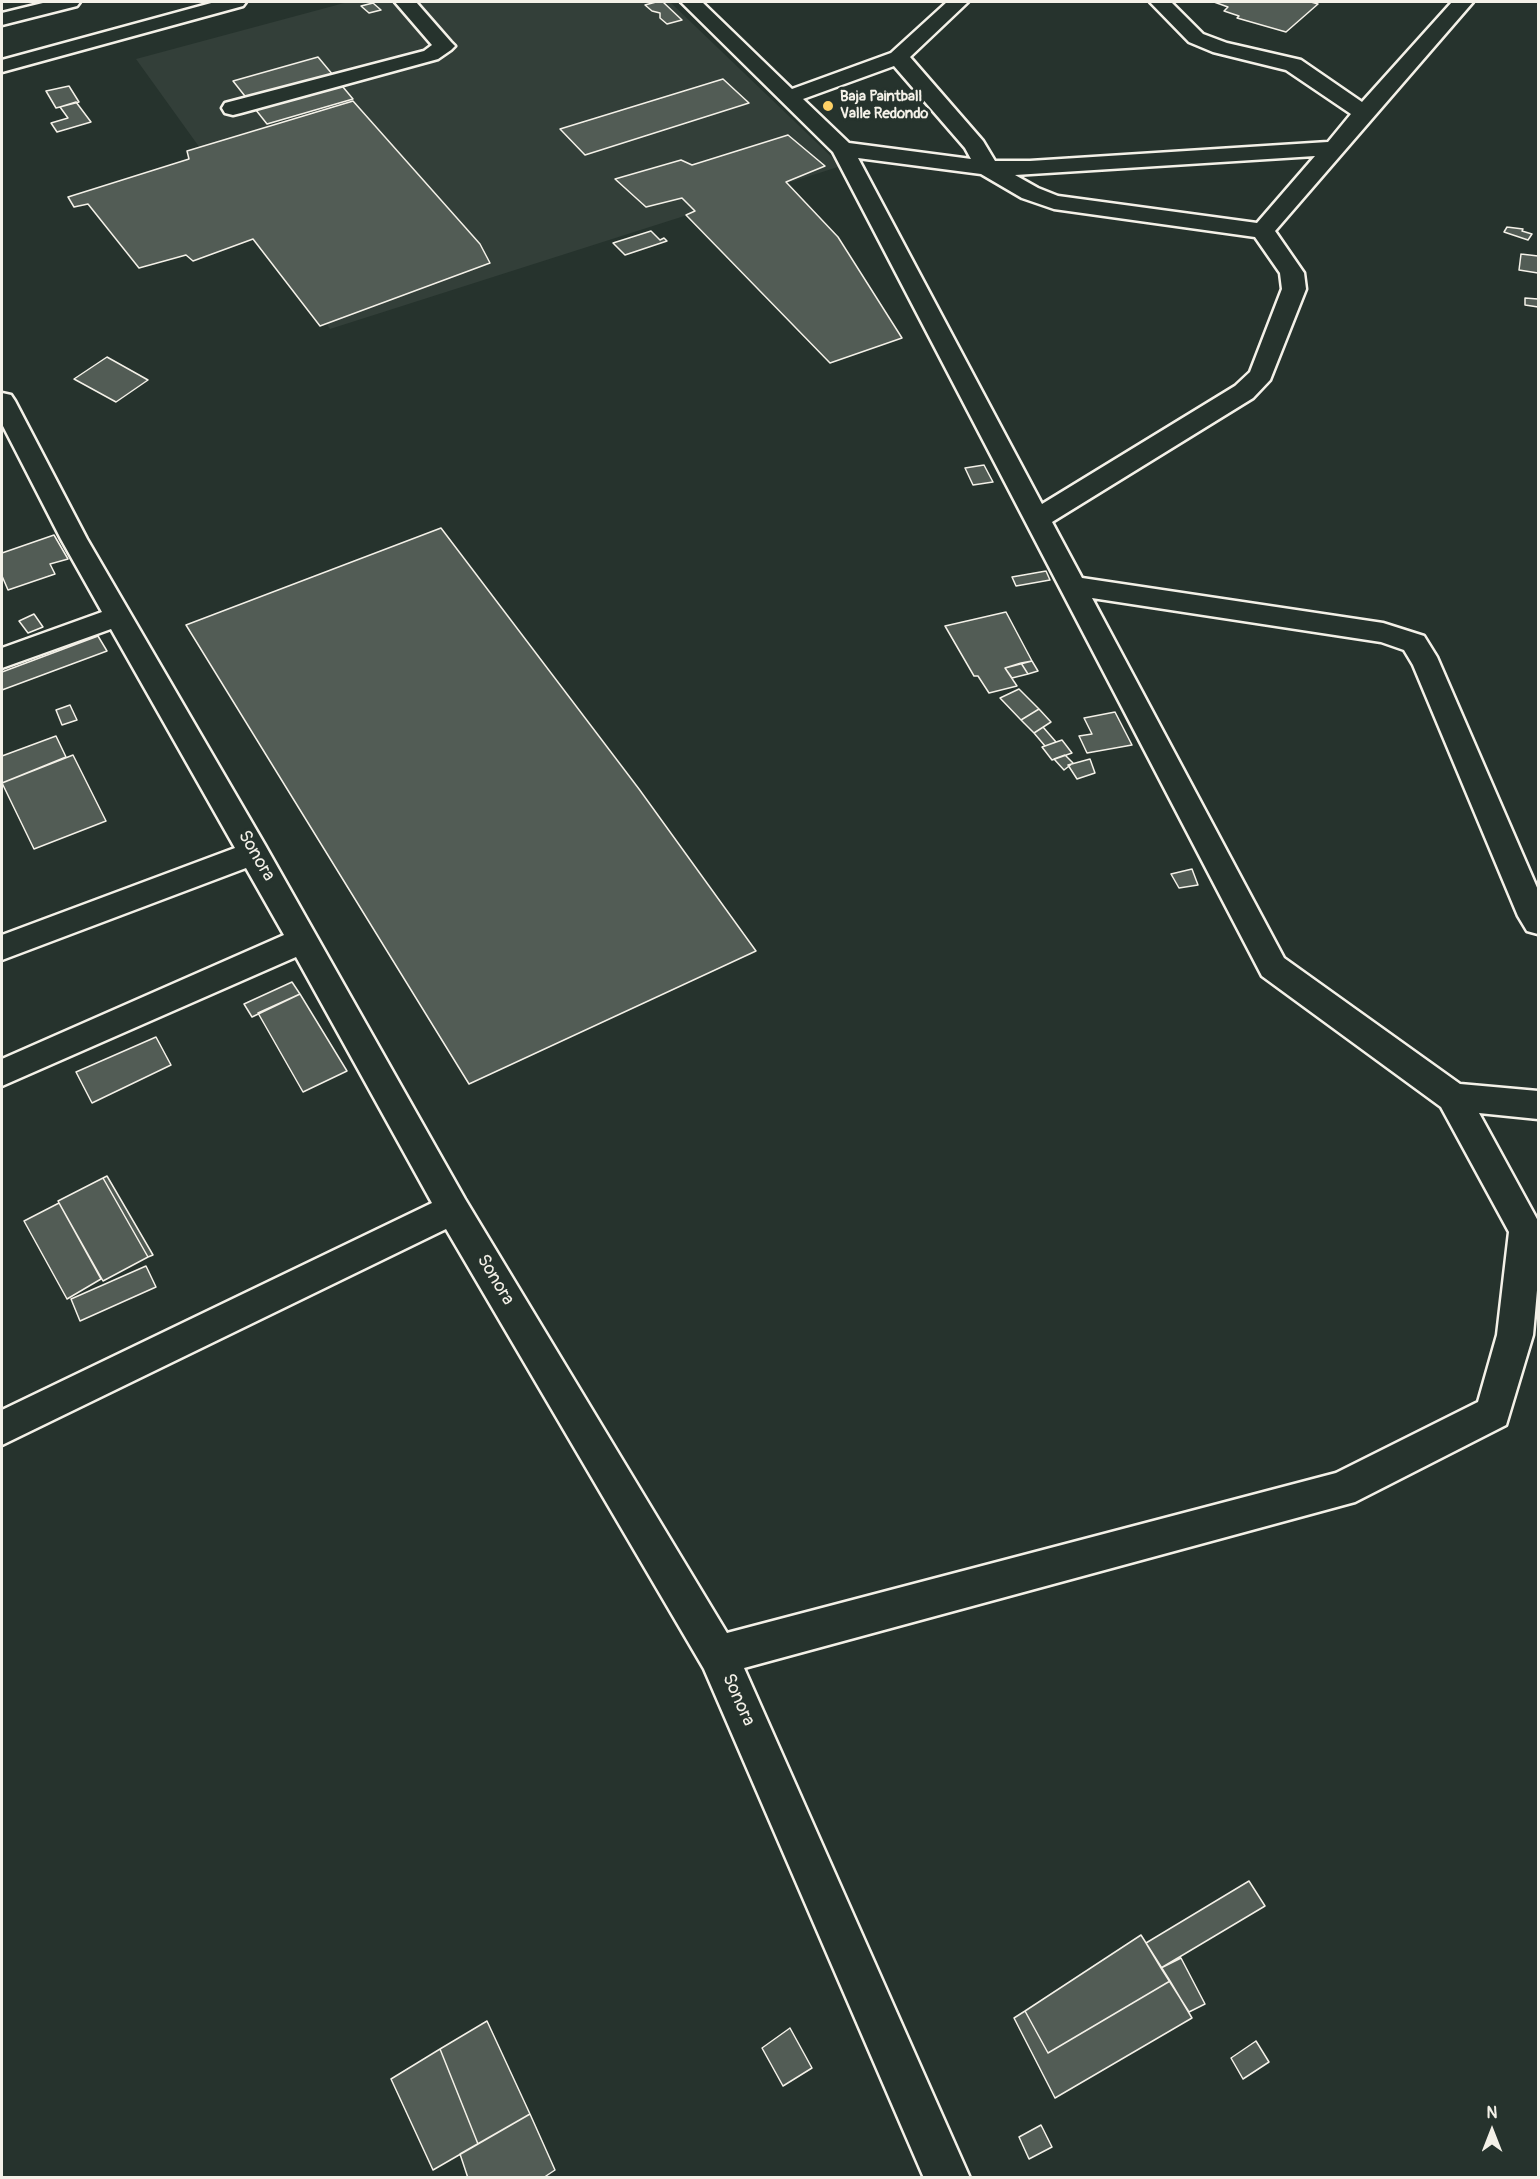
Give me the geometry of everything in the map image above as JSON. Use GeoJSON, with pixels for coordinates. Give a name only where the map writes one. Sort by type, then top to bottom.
{"type":"FeatureCollection","features":[{"type":"Feature","properties":{"kind":"street"},"geometry":{"type":"LineString","coordinates":[[2,19],[70,2]]}},
{"type":"Feature","properties":{"kind":"street"},"geometry":{"type":"LineString","coordinates":[[2,66],[236,2]]}},
{"type":"Feature","properties":{"kind":"street"},"geometry":{"type":"LineString","coordinates":[[233,108],[431,55],[444,46],[405,2]]}},
{"type":"Feature","properties":{"kind":"street"},"geometry":{"type":"LineString","coordinates":[[691,2],[843,149],[1273,967],[1453,1097],[1526,1231],[1527,1339],[1493,1413],[1342,1489],[718,1655]]}},
{"type":"Feature","properties":{"kind":"street"},"geometry":{"type":"LineString","coordinates":[[789,97],[898,57],[958,2]]}},
{"type":"Feature","properties":{"kind":"street"},"geometry":{"type":"LineString","coordinates":[[1160,2],[1197,38],[1220,48],[1293,65],[1364,113]]}},
{"type":"Feature","properties":{"kind":"street"},"geometry":{"type":"LineString","coordinates":[[1263,231],[1463,2]]}},
{"type":"Feature","properties":{"kind":"street"},"geometry":{"type":"LineString","coordinates":[[898,57],[975,146],[987,168],[1030,194],[1054,202],[1263,231],[1292,273],[1294,289],[1261,375],[1244,392],[1037,519]]}},
{"type":"Feature","properties":{"kind":"street"},"geometry":{"type":"LineString","coordinates":[[843,149],[987,168],[1030,168],[1334,148]]}},
{"type":"Feature","properties":{"kind":"street","name":"Sonora"},"geometry":{"type":"LineString","coordinates":[[2,401],[74,539],[303,940],[453,1209],[718,1655],[947,2178]]}},
{"type":"Feature","properties":{"kind":"street"},"geometry":{"type":"LineString","coordinates":[[1073,586],[1383,633],[1413,643],[1427,664],[1534,916],[1539,922]]}},
{"type":"Feature","properties":{"kind":"street"},"geometry":{"type":"LineString","coordinates":[[2,658],[118,616]]}},
{"type":"Feature","properties":{"kind":"street"},"geometry":{"type":"LineString","coordinates":[[2,948],[254,854]]}},
{"type":"Feature","properties":{"kind":"street"},"geometry":{"type":"LineString","coordinates":[[2,1073],[303,940]]}},
{"type":"Feature","properties":{"kind":"street"},"geometry":{"type":"LineString","coordinates":[[1453,1097],[1539,1105]]}},
{"type":"Feature","properties":{"kind":"street"},"geometry":{"type":"LineString","coordinates":[[2,1428],[453,1209]]}},
{"type":"Feature","properties":{"kind":"shaded area"},"geometry":{"type":"Polygon","coordinates":[[[348,2],[670,2],[841,166],[330,329],[136,59],[348,2]]]}},
{"type":"Feature","properties":{"kind":"building"},"geometry":{"type":"Polygon","coordinates":[[[663,2],[682,20],[667,24],[660,18],[660,13],[652,11],[645,5],[663,2]]]}},
{"type":"Feature","properties":{"kind":"building"},"geometry":{"type":"Polygon","coordinates":[[[1214,2],[1311,2],[1318,4],[1286,32],[1237,18],[1239,16],[1224,11],[1228,7],[1214,2]]]}},
{"type":"Feature","properties":{"kind":"building"},"geometry":{"type":"Polygon","coordinates":[[[373,3],[381,10],[369,13],[361,6],[373,3]]]}},
{"type":"Feature","properties":{"kind":"building"},"geometry":{"type":"Polygon","coordinates":[[[318,57],[353,99],[267,124],[233,81],[318,57]]]}},
{"type":"Feature","properties":{"kind":"building"},"geometry":{"type":"Polygon","coordinates":[[[723,79],[749,103],[585,155],[560,129],[723,79]]]}},
{"type":"Feature","properties":{"kind":"building"},"geometry":{"type":"Polygon","coordinates":[[[69,86],[79,102],[56,108],[46,91],[69,86]]]}},
{"type":"Feature","properties":{"kind":"building"},"geometry":{"type":"Polygon","coordinates":[[[353,101],[480,244],[490,263],[320,326],[253,239],[193,261],[186,255],[139,268],[88,204],[74,207],[68,197],[189,159],[187,151],[353,101]]]}},
{"type":"Feature","properties":{"kind":"building"},"geometry":{"type":"Polygon","coordinates":[[[76,102],[91,122],[57,132],[51,123],[68,118],[60,107],[76,102]]]}},
{"type":"Feature","properties":{"kind":"building"},"geometry":{"type":"Polygon","coordinates":[[[788,135],[825,166],[786,182],[838,237],[902,338],[830,363],[686,215],[695,211],[682,198],[646,207],[615,179],[681,160],[692,165],[788,135]]]}},
{"type":"Feature","properties":{"kind":"building"},"geometry":{"type":"Polygon","coordinates":[[[1507,227],[1523,229],[1522,231],[1532,234],[1528,240],[1504,232],[1507,227]]]}},
{"type":"Feature","properties":{"kind":"building"},"geometry":{"type":"Polygon","coordinates":[[[651,231],[660,240],[664,238],[667,241],[625,255],[613,243],[651,231]]]}},
{"type":"Feature","properties":{"kind":"building"},"geometry":{"type":"Polygon","coordinates":[[[1521,254],[1538,256],[1538,273],[1519,270],[1521,254]]]}},
{"type":"Feature","properties":{"kind":"building"},"geometry":{"type":"Polygon","coordinates":[[[1525,298],[1538,299],[1538,307],[1525,305],[1525,298]]]}},
{"type":"Feature","properties":{"kind":"building"},"geometry":{"type":"Polygon","coordinates":[[[107,357],[148,380],[116,402],[74,379],[107,357]]]}},
{"type":"Feature","properties":{"kind":"building"},"geometry":{"type":"Polygon","coordinates":[[[984,465],[993,482],[973,485],[965,468],[984,465]]]}},
{"type":"Feature","properties":{"kind":"building"},"geometry":{"type":"Polygon","coordinates":[[[441,528],[639,789],[756,951],[469,1084],[186,625],[441,528]]]}},
{"type":"Feature","properties":{"kind":"building"},"geometry":{"type":"Polygon","coordinates":[[[54,535],[68,559],[50,564],[55,574],[8,590],[2,576],[2,553],[54,535]]]}},
{"type":"Feature","properties":{"kind":"building"},"geometry":{"type":"Polygon","coordinates":[[[1046,571],[1050,580],[1016,586],[1012,577],[1046,571]]]}},
{"type":"Feature","properties":{"kind":"building"},"geometry":{"type":"Polygon","coordinates":[[[1006,612],[1032,661],[1005,668],[1017,686],[989,693],[978,676],[974,676],[945,626],[1006,612]]]}},
{"type":"Feature","properties":{"kind":"building"},"geometry":{"type":"Polygon","coordinates":[[[34,614],[43,627],[28,633],[19,621],[34,614]]]}},
{"type":"Feature","properties":{"kind":"building"},"geometry":{"type":"Polygon","coordinates":[[[98,636],[107,651],[2,690],[2,672],[98,636]]]}},
{"type":"Feature","properties":{"kind":"building"},"geometry":{"type":"Polygon","coordinates":[[[1032,661],[1038,671],[1028,674],[1021,663],[1032,661]]]}},
{"type":"Feature","properties":{"kind":"building"},"geometry":{"type":"Polygon","coordinates":[[[1021,663],[1028,674],[1012,678],[1005,668],[1021,663]]]}},
{"type":"Feature","properties":{"kind":"building"},"geometry":{"type":"Polygon","coordinates":[[[1019,689],[1039,709],[1021,720],[1000,698],[1019,689]]]}},
{"type":"Feature","properties":{"kind":"building"},"geometry":{"type":"Polygon","coordinates":[[[70,705],[77,720],[62,725],[56,710],[70,705]]]}},
{"type":"Feature","properties":{"kind":"building"},"geometry":{"type":"Polygon","coordinates":[[[1039,709],[1051,722],[1034,733],[1021,720],[1039,709]]]}},
{"type":"Feature","properties":{"kind":"building"},"geometry":{"type":"Polygon","coordinates":[[[1115,712],[1132,745],[1087,753],[1079,736],[1092,734],[1084,718],[1115,712]]]}},
{"type":"Feature","properties":{"kind":"building"},"geometry":{"type":"Polygon","coordinates":[[[1043,727],[1056,742],[1045,746],[1034,733],[1043,727]]]}},
{"type":"Feature","properties":{"kind":"building"},"geometry":{"type":"Polygon","coordinates":[[[56,736],[66,757],[2,783],[2,756],[56,736]]]}},
{"type":"Feature","properties":{"kind":"building"},"geometry":{"type":"Polygon","coordinates":[[[1062,740],[1072,753],[1052,760],[1042,747],[1062,740]]]}},
{"type":"Feature","properties":{"kind":"building"},"geometry":{"type":"Polygon","coordinates":[[[73,755],[106,821],[34,849],[2,783],[73,755]]]}},
{"type":"Feature","properties":{"kind":"building"},"geometry":{"type":"Polygon","coordinates":[[[1065,755],[1073,763],[1064,770],[1054,759],[1065,755]]]}},
{"type":"Feature","properties":{"kind":"building"},"geometry":{"type":"Polygon","coordinates":[[[1090,759],[1095,773],[1077,779],[1068,765],[1090,759]]]}},
{"type":"Feature","properties":{"kind":"building"},"geometry":{"type":"Polygon","coordinates":[[[1192,869],[1198,885],[1179,888],[1171,874],[1192,869]]]}},
{"type":"Feature","properties":{"kind":"building"},"geometry":{"type":"Polygon","coordinates":[[[292,982],[300,994],[252,1017],[244,1004],[292,982]]]}},
{"type":"Feature","properties":{"kind":"building"},"geometry":{"type":"Polygon","coordinates":[[[300,994],[347,1071],[303,1092],[258,1013],[300,994]]]}},
{"type":"Feature","properties":{"kind":"building"},"geometry":{"type":"Polygon","coordinates":[[[156,1037],[171,1065],[92,1103],[76,1072],[156,1037]]]}},
{"type":"Feature","properties":{"kind":"building"},"geometry":{"type":"Polygon","coordinates":[[[107,1176],[153,1255],[148,1257],[103,1178],[107,1176]]]}},
{"type":"Feature","properties":{"kind":"building"},"geometry":{"type":"Polygon","coordinates":[[[103,1178],[148,1257],[103,1281],[58,1201],[103,1178]]]}},
{"type":"Feature","properties":{"kind":"building"},"geometry":{"type":"Polygon","coordinates":[[[59,1203],[101,1279],[67,1299],[24,1221],[59,1203]]]}},
{"type":"Feature","properties":{"kind":"building"},"geometry":{"type":"Polygon","coordinates":[[[146,1266],[156,1287],[80,1321],[71,1299],[146,1266]]]}},
{"type":"Feature","properties":{"kind":"building"},"geometry":{"type":"Polygon","coordinates":[[[1249,1881],[1265,1906],[1161,1968],[1146,1943],[1249,1881]]]}},
{"type":"Feature","properties":{"kind":"building"},"geometry":{"type":"Polygon","coordinates":[[[1141,1935],[1170,1981],[1048,2053],[1025,2011],[1141,1935]]]}},
{"type":"Feature","properties":{"kind":"building"},"geometry":{"type":"Polygon","coordinates":[[[1181,1958],[1205,2004],[1189,2012],[1161,1968],[1181,1958]]]}},
{"type":"Feature","properties":{"kind":"building"},"geometry":{"type":"Polygon","coordinates":[[[1170,1981],[1192,2018],[1055,2098],[1014,2018],[1025,2011],[1048,2053],[1170,1981]]]}},
{"type":"Feature","properties":{"kind":"building"},"geometry":{"type":"Polygon","coordinates":[[[487,2021],[530,2114],[478,2144],[440,2049],[487,2021]]]}},
{"type":"Feature","properties":{"kind":"building"},"geometry":{"type":"Polygon","coordinates":[[[790,2028],[812,2068],[783,2086],[762,2048],[790,2028]]]}},
{"type":"Feature","properties":{"kind":"building"},"geometry":{"type":"Polygon","coordinates":[[[1256,2041],[1269,2062],[1243,2079],[1231,2058],[1256,2041]]]}},
{"type":"Feature","properties":{"kind":"building"},"geometry":{"type":"Polygon","coordinates":[[[440,2049],[478,2144],[433,2170],[391,2079],[440,2049]]]}},
{"type":"Feature","properties":{"kind":"building"},"geometry":{"type":"Polygon","coordinates":[[[530,2114],[555,2170],[543,2178],[468,2178],[460,2154],[530,2114]]]}},
{"type":"Feature","properties":{"kind":"building"},"geometry":{"type":"Polygon","coordinates":[[[1041,2125],[1052,2147],[1029,2159],[1019,2137],[1041,2125]]]}},
{"type":"Feature","properties":{"kind":"place","name":"Baja Paintball Valle Redondo"},"geometry":{"type":"Point","coordinates":[828,106]}}]}
